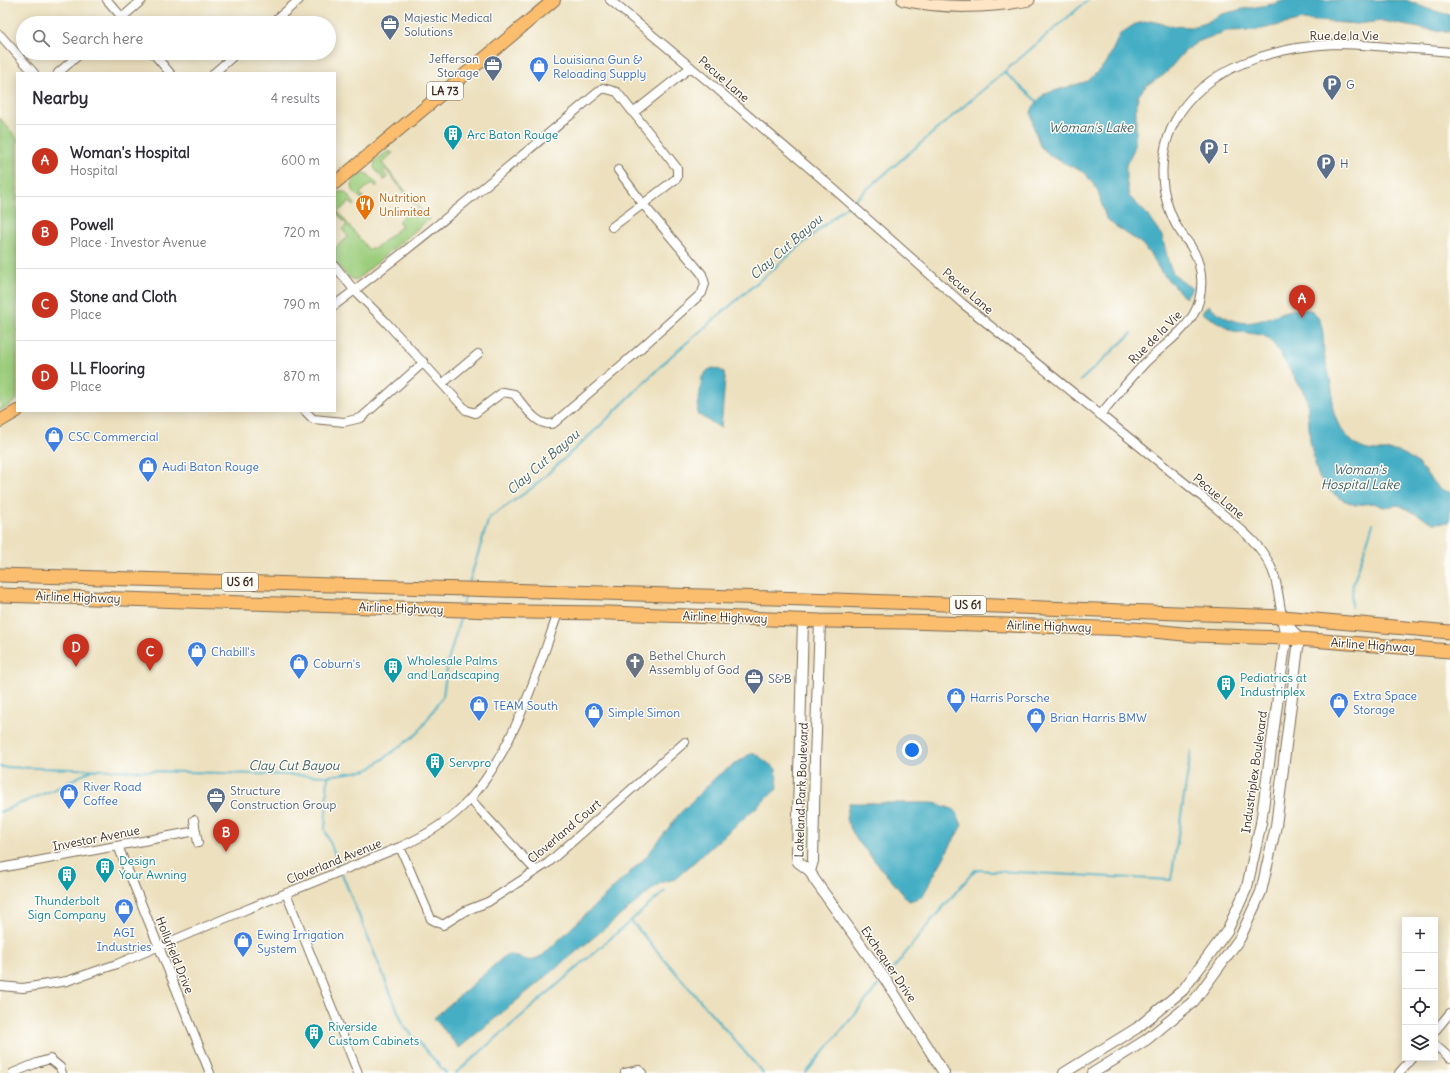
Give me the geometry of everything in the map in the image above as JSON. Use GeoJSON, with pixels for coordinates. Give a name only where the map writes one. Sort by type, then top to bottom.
{"type":"FeatureCollection","features":[{"type":"Feature","properties":{"kind":"highway","name":"Airline Highway"},"geometry":{"type":"LineString","coordinates":[[4,575],[822,600],[1282,617],[1450,632]]}},
{"type":"Feature","properties":{"kind":"highway"},"geometry":{"type":"LineString","coordinates":[[2,595],[4,575]]}},
{"type":"Feature","properties":{"kind":"highway"},"geometry":{"type":"LineString","coordinates":[[167,600],[170,580]]}},
{"type":"Feature","properties":{"kind":"highway"},"geometry":{"type":"LineString","coordinates":[[308,604],[309,584]]}},
{"type":"Feature","properties":{"kind":"highway"},"geometry":{"type":"LineString","coordinates":[[558,592],[558,613]]}},
{"type":"Feature","properties":{"kind":"highway","name":"Airline Highway"},"geometry":{"type":"LineString","coordinates":[[2,595],[558,613],[609,613],[820,621],[1134,629],[1450,651]]}},
{"type":"Feature","properties":{"kind":"highway"},"geometry":{"type":"LineString","coordinates":[[803,620],[806,600]]}},
{"type":"Feature","properties":{"kind":"highway"},"geometry":{"type":"LineString","coordinates":[[820,621],[822,600]]}},
{"type":"Feature","properties":{"kind":"highway"},"geometry":{"type":"LineString","coordinates":[[905,622],[907,603]]}},
{"type":"Feature","properties":{"kind":"main road","name":"LA 73"},"geometry":{"type":"LineString","coordinates":[[336,182],[554,0]]}},
{"type":"Feature","properties":{"kind":"main road"},"geometry":{"type":"LineString","coordinates":[[903,0],[916,3],[960,6],[1007,5],[1029,0]]}},
{"type":"Feature","properties":{"kind":"main road"},"geometry":{"type":"LineString","coordinates":[[960,6],[966,2],[983,0]]}},
{"type":"Feature","properties":{"kind":"main road"},"geometry":{"type":"LineString","coordinates":[[0,422],[16,412]]}},
{"type":"Feature","properties":{"kind":"street"},"geometry":{"type":"LineString","coordinates":[[107,0],[118,16]]}},
{"type":"Feature","properties":{"kind":"street"},"geometry":{"type":"LineString","coordinates":[[127,16],[142,0]]}},
{"type":"Feature","properties":{"kind":"street"},"geometry":{"type":"LineString","coordinates":[[280,16],[299,0]]}},
{"type":"Feature","properties":{"kind":"street","name":"Pecue Lane"},"geometry":{"type":"LineString","coordinates":[[610,0],[868,218],[962,303],[1216,508],[1255,542],[1263,552],[1275,578],[1282,617]]}},
{"type":"Feature","properties":{"kind":"street"},"geometry":{"type":"LineString","coordinates":[[0,35],[16,53]]}},
{"type":"Feature","properties":{"kind":"street","name":"Rue de la Vie"},"geometry":{"type":"LineString","coordinates":[[1100,414],[1145,363],[1187,324],[1198,304],[1202,283],[1200,269],[1196,256],[1171,214],[1166,201],[1162,175],[1164,151],[1170,133],[1179,113],[1192,96],[1213,78],[1235,66],[1273,53],[1309,46],[1346,44],[1450,52]]}},
{"type":"Feature","properties":{"kind":"street"},"geometry":{"type":"LineString","coordinates":[[22,60],[33,72]]}},
{"type":"Feature","properties":{"kind":"street"},"geometry":{"type":"LineString","coordinates":[[59,72],[74,60]]}},
{"type":"Feature","properties":{"kind":"street"},"geometry":{"type":"LineString","coordinates":[[159,60],[169,72]]}},
{"type":"Feature","properties":{"kind":"street"},"geometry":{"type":"LineString","coordinates":[[215,72],[229,60]]}},
{"type":"Feature","properties":{"kind":"street"},"geometry":{"type":"LineString","coordinates":[[633,113],[691,67]]}},
{"type":"Feature","properties":{"kind":"street"},"geometry":{"type":"LineString","coordinates":[[336,304],[443,221],[603,88],[617,92],[677,168],[677,178],[612,227]]}},
{"type":"Feature","properties":{"kind":"street"},"geometry":{"type":"LineString","coordinates":[[336,267],[354,290],[385,320],[466,410],[475,413],[503,392],[514,394],[536,420],[551,425],[630,358],[702,293],[705,284],[702,274],[643,204],[618,170]]}},
{"type":"Feature","properties":{"kind":"street"},"geometry":{"type":"LineString","coordinates":[[443,383],[478,354]]}},
{"type":"Feature","properties":{"kind":"street"},"geometry":{"type":"LineString","coordinates":[[306,412],[313,419],[344,422],[361,418],[424,362]]}},
{"type":"Feature","properties":{"kind":"street","name":"Cloverland Avenue"},"geometry":{"type":"LineString","coordinates":[[0,986],[23,988],[67,981],[117,964],[400,847],[442,824],[470,799],[490,774],[502,753],[529,693],[558,613]]}},
{"type":"Feature","properties":{"kind":"street","name":"Industriplex Boulevard"},"geometry":{"type":"LineString","coordinates":[[1093,1073],[1146,1040],[1194,1001],[1240,938],[1261,892],[1276,826],[1293,639],[1282,617]]}},
{"type":"Feature","properties":{"kind":"street","name":"Lakeland Park Boulevard"},"geometry":{"type":"LineString","coordinates":[[803,620],[797,840],[798,862],[810,871],[813,862],[814,840],[815,759],[820,621]]}},
{"type":"Feature","properties":{"kind":"street","name":"Industriplex Boulevard"},"geometry":{"type":"LineString","coordinates":[[1064,1073],[1137,1028],[1183,990],[1227,930],[1247,887],[1261,823],[1293,639]]}},
{"type":"Feature","properties":{"kind":"street"},"geometry":{"type":"LineString","coordinates":[[802,664],[819,665]]}},
{"type":"Feature","properties":{"kind":"street"},"geometry":{"type":"LineString","coordinates":[[801,700],[817,702]]}},
{"type":"Feature","properties":{"kind":"street","name":"Cloverland Court"},"geometry":{"type":"LineString","coordinates":[[400,847],[431,919],[443,925],[465,911],[488,902],[553,859],[685,742]]}},
{"type":"Feature","properties":{"kind":"street"},"geometry":{"type":"LineString","coordinates":[[800,758],[815,759]]}},
{"type":"Feature","properties":{"kind":"street"},"geometry":{"type":"LineString","coordinates":[[470,799],[536,871]]}},
{"type":"Feature","properties":{"kind":"street"},"geometry":{"type":"LineString","coordinates":[[194,820],[198,843]]}},
{"type":"Feature","properties":{"kind":"street","name":"Investor Avenue"},"geometry":{"type":"LineString","coordinates":[[0,868],[196,831]]}},
{"type":"Feature","properties":{"kind":"street"},"geometry":{"type":"LineString","coordinates":[[797,840],[814,840]]}},
{"type":"Feature","properties":{"kind":"street","name":"Hollyfield Drive"},"geometry":{"type":"LineString","coordinates":[[118,846],[210,1073]]}},
{"type":"Feature","properties":{"kind":"street","name":"Exchequer Drive"},"geometry":{"type":"LineString","coordinates":[[810,871],[814,879],[886,979],[944,1073]]}},
{"type":"Feature","properties":{"kind":"street"},"geometry":{"type":"LineString","coordinates":[[286,893],[355,1062],[358,1073]]}},
{"type":"Feature","properties":{"kind":"street"},"geometry":{"type":"LineString","coordinates":[[1438,1027],[1450,1013]]}},
{"type":"Feature","properties":{"kind":"street"},"geometry":{"type":"LineString","coordinates":[[1438,1048],[1450,1058]]}},
{"type":"Feature","properties":{"kind":"street"},"geometry":{"type":"LineString","coordinates":[[13,1073],[50,1059],[60,1067],[62,1073]]}},
{"type":"Feature","properties":{"kind":"street"},"geometry":{"type":"LineString","coordinates":[[1399,1073],[1409,1061]]}},
{"type":"Feature","properties":{"kind":"street"},"geometry":{"type":"LineString","coordinates":[[625,1073],[639,1070],[642,1073]]}},
{"type":"Feature","properties":{"kind":"green space"},"geometry":{"type":"Polygon","coordinates":[[[0,118],[16,137],[16,401],[0,411],[0,118]]]}},
{"type":"Feature","properties":{"kind":"green space"},"geometry":{"type":"Polygon","coordinates":[[[388,151],[393,153],[382,163],[429,219],[356,280],[348,277],[336,263],[336,247],[348,237],[342,229],[347,225],[336,212],[336,194],[338,192],[345,192],[355,204],[354,206],[349,202],[338,212],[369,250],[372,247],[374,249],[402,226],[398,221],[409,212],[414,216],[420,211],[385,169],[383,171],[387,179],[384,180],[374,168],[375,161],[388,151]]]}},
{"type":"Feature","properties":{"kind":"green space"},"geometry":{"type":"Polygon","coordinates":[[[365,173],[369,175],[378,185],[376,187],[372,183],[360,193],[363,197],[362,199],[354,192],[352,183],[356,177],[365,173]]]}},
{"type":"Feature","properties":{"kind":"water","name":"Woman's Lake"},"geometry":{"type":"Polygon","coordinates":[[[1285,0],[1406,0],[1428,9],[1450,15],[1450,32],[1382,21],[1357,24],[1303,20],[1257,30],[1227,31],[1197,42],[1183,53],[1164,75],[1146,86],[1138,96],[1134,149],[1126,165],[1126,178],[1129,196],[1148,215],[1162,236],[1169,264],[1173,273],[1193,288],[1185,298],[1161,272],[1142,244],[1106,218],[1097,189],[1085,173],[1052,157],[1040,146],[1033,125],[1031,113],[1033,107],[1044,94],[1088,81],[1107,62],[1120,34],[1135,24],[1151,21],[1172,26],[1191,27],[1205,23],[1222,14],[1274,4],[1285,0]]]}},
{"type":"Feature","properties":{"kind":"water","name":"Woman's Hospital Lake"},"geometry":{"type":"Polygon","coordinates":[[[1208,305],[1226,318],[1241,322],[1262,320],[1291,310],[1302,309],[1313,311],[1322,326],[1324,354],[1331,381],[1334,414],[1342,431],[1350,440],[1361,448],[1374,451],[1399,452],[1416,462],[1436,485],[1445,491],[1450,492],[1450,522],[1434,523],[1399,505],[1383,507],[1374,503],[1355,505],[1341,499],[1329,490],[1318,475],[1314,460],[1310,441],[1307,398],[1276,347],[1268,338],[1262,335],[1233,331],[1202,313],[1208,305]]]}},
{"type":"Feature","properties":{"kind":"water"},"geometry":{"type":"Polygon","coordinates":[[[713,368],[724,372],[725,379],[721,428],[697,414],[702,377],[708,370],[713,368]]]}},
{"type":"Feature","properties":{"kind":"water"},"geometry":{"type":"Polygon","coordinates":[[[753,752],[776,769],[778,788],[675,879],[660,883],[459,1048],[434,1018],[507,954],[531,961],[543,955],[646,857],[680,813],[717,776],[753,752]]]}},
{"type":"Feature","properties":{"kind":"water"},"geometry":{"type":"Polygon","coordinates":[[[849,803],[935,803],[955,810],[962,825],[922,897],[909,901],[856,839],[846,819],[849,803]]]}},
{"type":"Feature","properties":{"kind":"waterway","name":"Clay Cut Bayou"},"geometry":{"type":"LineString","coordinates":[[852,202],[1088,0]]}},
{"type":"Feature","properties":{"kind":"waterway"},"geometry":{"type":"LineString","coordinates":[[1004,72],[1039,103]]}},
{"type":"Feature","properties":{"kind":"waterway","name":"Clay Cut Bayou"},"geometry":{"type":"LineString","coordinates":[[469,583],[489,518],[532,488],[601,425],[669,358],[848,205]]}},
{"type":"Feature","properties":{"kind":"waterway"},"geometry":{"type":"LineString","coordinates":[[1080,381],[1132,333]]}},
{"type":"Feature","properties":{"kind":"waterway"},"geometry":{"type":"LineString","coordinates":[[1351,607],[1353,584],[1373,524]]}},
{"type":"Feature","properties":{"kind":"waterway","name":"Clay Cut Bayou"},"geometry":{"type":"LineString","coordinates":[[463,605],[466,594]]}},
{"type":"Feature","properties":{"kind":"waterway","name":"Clay Cut Bayou"},"geometry":{"type":"LineString","coordinates":[[0,767],[328,776],[368,770],[418,733],[443,696],[448,661],[461,615]]}},
{"type":"Feature","properties":{"kind":"waterway"},"geometry":{"type":"LineString","coordinates":[[890,973],[931,921],[975,870],[1171,880],[1191,751]]}},
{"type":"Feature","properties":{"kind":"waterway"},"geometry":{"type":"LineString","coordinates":[[0,812],[53,790],[92,770]]}},
{"type":"Feature","properties":{"kind":"waterway"},"geometry":{"type":"LineString","coordinates":[[328,776],[325,830],[341,870]]}},
{"type":"Feature","properties":{"kind":"waterway"},"geometry":{"type":"LineString","coordinates":[[342,874],[404,1026],[446,1073]]}},
{"type":"Feature","properties":{"kind":"waterway"},"geometry":{"type":"LineString","coordinates":[[456,1073],[665,891]]}},
{"type":"Feature","properties":{"kind":"waterway"},"geometry":{"type":"LineString","coordinates":[[631,921],[763,1073]]}},
{"type":"Feature","properties":{"kind":"waterway"},"geometry":{"type":"LineString","coordinates":[[806,1073],[879,985]]}},
{"type":"Feature","properties":{"kind":"place","name":"Majestic Medical Solutions"},"geometry":{"type":"Point","coordinates":[390,41]}},
{"type":"Feature","properties":{"kind":"place","name":"Jefferson Storage"},"geometry":{"type":"Point","coordinates":[493,82]}},
{"type":"Feature","properties":{"kind":"place","name":"Louisiana Gun & Reloading Supply"},"geometry":{"type":"Point","coordinates":[539,83]}},
{"type":"Feature","properties":{"kind":"place","name":"G"},"geometry":{"type":"Point","coordinates":[1332,101]}},
{"type":"Feature","properties":{"kind":"place","name":"Arc Baton Rouge"},"geometry":{"type":"Point","coordinates":[453,151]}},
{"type":"Feature","properties":{"kind":"place","name":"I"},"geometry":{"type":"Point","coordinates":[1209,165]}},
{"type":"Feature","properties":{"kind":"place","name":"H"},"geometry":{"type":"Point","coordinates":[1326,180]}},
{"type":"Feature","properties":{"kind":"place","name":"Nutrition Unlimited"},"geometry":{"type":"Point","coordinates":[365,221]}},
{"type":"Feature","properties":{"kind":"place","name":"Woman's Hospital"},"geometry":{"type":"Point","coordinates":[1302,318]}},
{"type":"Feature","properties":{"kind":"place","name":"CSC Commercial"},"geometry":{"type":"Point","coordinates":[54,453]}},
{"type":"Feature","properties":{"kind":"place","name":"Audi Baton Rouge"},"geometry":{"type":"Point","coordinates":[148,483]}},
{"type":"Feature","properties":{"kind":"place","name":"LL Flooring"},"geometry":{"type":"Point","coordinates":[76,667]}},
{"type":"Feature","properties":{"kind":"place","name":"Chabill's"},"geometry":{"type":"Point","coordinates":[197,668]}},
{"type":"Feature","properties":{"kind":"place","name":"Stone and Cloth"},"geometry":{"type":"Point","coordinates":[150,671]}},
{"type":"Feature","properties":{"kind":"place","name":"Bethel Church Assembly of God"},"geometry":{"type":"Point","coordinates":[635,679]}},
{"type":"Feature","properties":{"kind":"place","name":"Coburn's"},"geometry":{"type":"Point","coordinates":[299,680]}},
{"type":"Feature","properties":{"kind":"place","name":"Wholesale Palms and Landscaping"},"geometry":{"type":"Point","coordinates":[393,684]}},
{"type":"Feature","properties":{"kind":"place","name":"S&B"},"geometry":{"type":"Point","coordinates":[754,695]}},
{"type":"Feature","properties":{"kind":"place","name":"Pediatrics at Industriplex"},"geometry":{"type":"Point","coordinates":[1226,701]}},
{"type":"Feature","properties":{"kind":"place","name":"Harris Porsche"},"geometry":{"type":"Point","coordinates":[956,714]}},
{"type":"Feature","properties":{"kind":"place","name":"Extra Space Storage"},"geometry":{"type":"Point","coordinates":[1339,719]}},
{"type":"Feature","properties":{"kind":"place","name":"TEAM South"},"geometry":{"type":"Point","coordinates":[479,722]}},
{"type":"Feature","properties":{"kind":"place","name":"Simple Simon"},"geometry":{"type":"Point","coordinates":[594,729]}},
{"type":"Feature","properties":{"kind":"place","name":"Brian Harris BMW"},"geometry":{"type":"Point","coordinates":[1036,734]}},
{"type":"Feature","properties":{"kind":"place","name":"Servpro"},"geometry":{"type":"Point","coordinates":[435,779]}},
{"type":"Feature","properties":{"kind":"place","name":"River Road Coffee"},"geometry":{"type":"Point","coordinates":[69,810]}},
{"type":"Feature","properties":{"kind":"place","name":"Structure Construction Group"},"geometry":{"type":"Point","coordinates":[216,814]}},
{"type":"Feature","properties":{"kind":"place","name":"Powell"},"geometry":{"type":"Point","coordinates":[226,852]}},
{"type":"Feature","properties":{"kind":"place","name":"Design Your Awning"},"geometry":{"type":"Point","coordinates":[105,884]}},
{"type":"Feature","properties":{"kind":"place","name":"Thunderbolt Sign Company"},"geometry":{"type":"Point","coordinates":[67,892]}},
{"type":"Feature","properties":{"kind":"place","name":"AGI Industries"},"geometry":{"type":"Point","coordinates":[124,925]}},
{"type":"Feature","properties":{"kind":"place","name":"Ewing Irrigation System"},"geometry":{"type":"Point","coordinates":[243,958]}},
{"type":"Feature","properties":{"kind":"place","name":"Riverside Custom Cabinets"},"geometry":{"type":"Point","coordinates":[314,1050]}}]}
